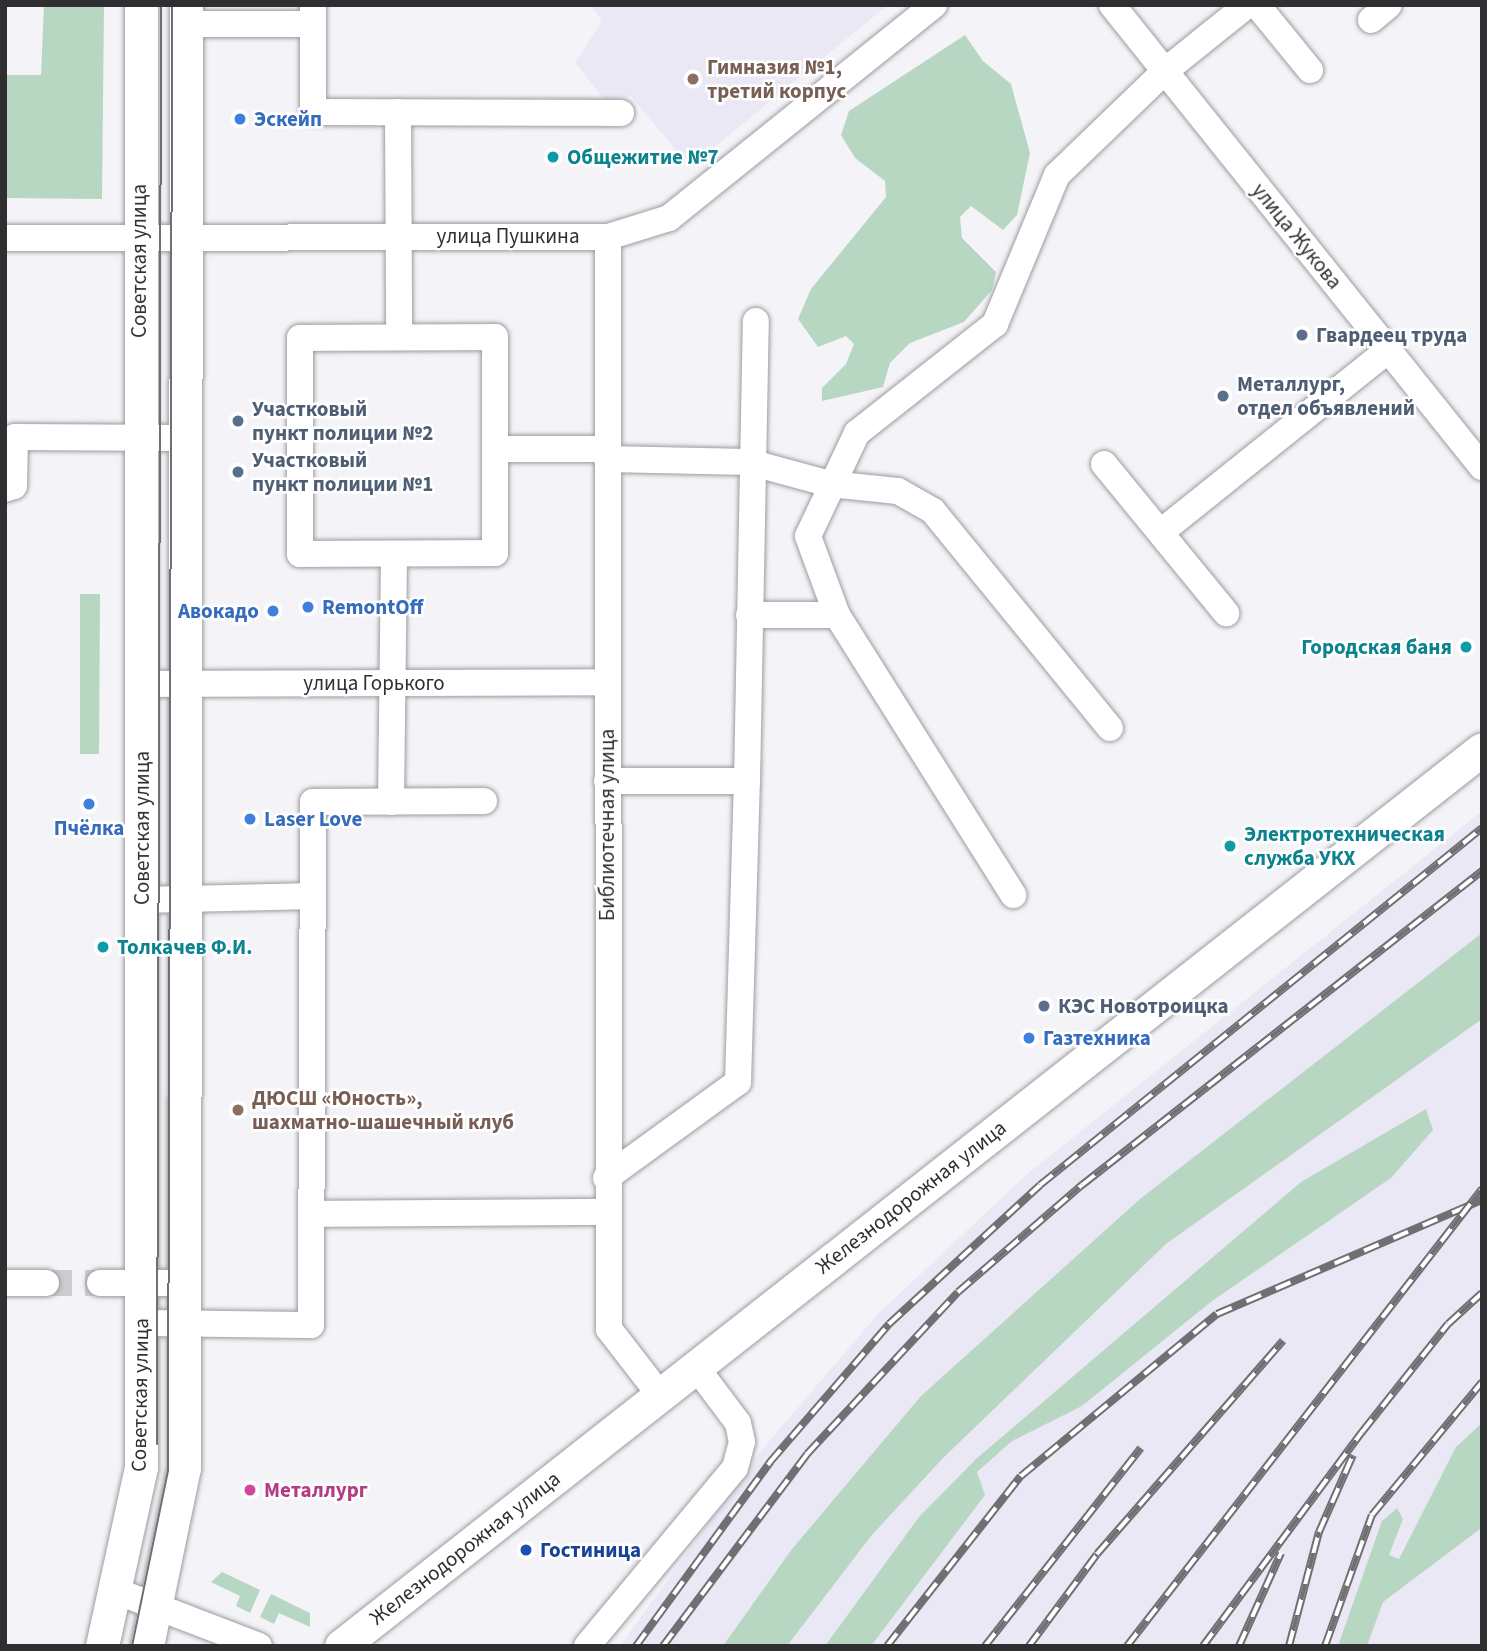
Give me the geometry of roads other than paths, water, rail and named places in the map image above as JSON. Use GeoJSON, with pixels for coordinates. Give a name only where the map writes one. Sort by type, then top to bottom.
{"type":"FeatureCollection","features":[{"type":"Feature","properties":{"kind":"main road","name":"Советская улица"},"geometry":{"type":"LineString","coordinates":[[102,1646],[141,1467],[141,5]]}},
{"type":"Feature","properties":{"kind":"main road","name":"Советская улица"},"geometry":{"type":"LineString","coordinates":[[147,1646],[184,1468],[186,15]]}},
{"type":"Feature","properties":{"kind":"main road","name":"Железнодорожная улица"},"geometry":{"type":"LineString","coordinates":[[341,1646],[1482,749]]}},
{"type":"Feature","properties":{"kind":"street","name":"улица Пушкина"},"geometry":{"type":"LineString","coordinates":[[5,238],[608,237],[669,218],[934,5]]}},
{"type":"Feature","properties":{"kind":"street","name":"улица Жукова"},"geometry":{"type":"LineString","coordinates":[[1112,5],[1482,467]]}},
{"type":"Feature","properties":{"kind":"street"},"geometry":{"type":"LineString","coordinates":[[1013,894],[837,615],[808,536],[830,484],[857,433],[995,324],[1057,175],[1165,71],[1247,5]]}},
{"type":"Feature","properties":{"kind":"street"},"geometry":{"type":"LineString","coordinates":[[1257,5],[1310,70]]}},
{"type":"Feature","properties":{"kind":"street"},"geometry":{"type":"LineString","coordinates":[[186,15],[313,15],[313,112],[621,113]]}},
{"type":"Feature","properties":{"kind":"street"},"geometry":{"type":"LineString","coordinates":[[398,112],[399,337]]}},
{"type":"Feature","properties":{"kind":"street","name":"Библиотечная улица"},"geometry":{"type":"LineString","coordinates":[[608,237],[606,1212],[609,1329],[660,1395]]}},
{"type":"Feature","properties":{"kind":"street"},"geometry":{"type":"LineString","coordinates":[[606,1178],[738,1082],[747,781],[749,462],[756,321]]}},
{"type":"Feature","properties":{"kind":"street"},"geometry":{"type":"LineString","coordinates":[[399,337],[495,337],[495,553],[300,554],[300,338],[399,337]]}},
{"type":"Feature","properties":{"kind":"street"},"geometry":{"type":"LineString","coordinates":[[1161,532],[1388,350]]}},
{"type":"Feature","properties":{"kind":"street"},"geometry":{"type":"LineString","coordinates":[[5,489],[15,486],[15,438],[184,438]]}},
{"type":"Feature","properties":{"kind":"street"},"geometry":{"type":"LineString","coordinates":[[495,449],[749,462],[830,484],[898,491],[933,511],[1110,728]]}},
{"type":"Feature","properties":{"kind":"street"},"geometry":{"type":"LineString","coordinates":[[1104,464],[1226,613]]}},
{"type":"Feature","properties":{"kind":"street"},"geometry":{"type":"LineString","coordinates":[[391,802],[394,554]]}},
{"type":"Feature","properties":{"kind":"street"},"geometry":{"type":"LineString","coordinates":[[749,615],[837,615]]}},
{"type":"Feature","properties":{"kind":"street","name":"улица Горького"},"geometry":{"type":"LineString","coordinates":[[142,684],[607,682]]}},
{"type":"Feature","properties":{"kind":"street"},"geometry":{"type":"LineString","coordinates":[[607,781],[747,781]]}},
{"type":"Feature","properties":{"kind":"street"},"geometry":{"type":"LineString","coordinates":[[142,1323],[311,1325],[313,803],[484,801]]}},
{"type":"Feature","properties":{"kind":"street"},"geometry":{"type":"LineString","coordinates":[[143,900],[313,896]]}},
{"type":"Feature","properties":{"kind":"street"},"geometry":{"type":"LineString","coordinates":[[311,1214],[606,1212]]}},
{"type":"Feature","properties":{"kind":"street"},"geometry":{"type":"LineString","coordinates":[[5,1283],[46,1283]]}},
{"type":"Feature","properties":{"kind":"street"},"geometry":{"type":"LineString","coordinates":[[100,1283],[185,1283]]}},
{"type":"Feature","properties":{"kind":"street"},"geometry":{"type":"LineString","coordinates":[[587,1646],[734,1468],[742,1442],[738,1423],[696,1367]]}},
{"type":"Feature","properties":{"kind":"street"},"geometry":{"type":"LineString","coordinates":[[116,1591],[158,1602],[259,1646]]}},
{"type":"Feature","properties":{"kind":"tunnel"},"geometry":{"type":"LineString","coordinates":[[46,1283],[100,1283]]}},
{"type":"Feature","properties":{"kind":"tram line"},"geometry":{"type":"LineString","coordinates":[[157,1444],[161,5]]}},
{"type":"Feature","properties":{"kind":"tram line"},"geometry":{"type":"LineString","coordinates":[[132,1646],[168,1470],[172,5]]}},
{"type":"Feature","properties":{"kind":"railway"},"geometry":{"type":"LineString","coordinates":[[636,1646],[770,1462],[889,1324],[1040,1185],[1482,828]]}},
{"type":"Feature","properties":{"kind":"railway"},"geometry":{"type":"LineString","coordinates":[[663,1646],[807,1454],[958,1292],[1082,1185],[1482,871]]}},
{"type":"Feature","properties":{"kind":"railway"},"geometry":{"type":"LineString","coordinates":[[1127,1646],[1482,1189]]}},
{"type":"Feature","properties":{"kind":"railway"},"geometry":{"type":"LineString","coordinates":[[887,1646],[1021,1476],[1217,1314],[1482,1200]]}},
{"type":"Feature","properties":{"kind":"railway"},"geometry":{"type":"LineString","coordinates":[[1203,1646],[1362,1432],[1448,1324],[1482,1293]]}},
{"type":"Feature","properties":{"kind":"railway"},"geometry":{"type":"LineString","coordinates":[[1029,1646],[1097,1554],[1283,1341]]}},
{"type":"Feature","properties":{"kind":"railway"},"geometry":{"type":"LineString","coordinates":[[1325,1646],[1372,1515],[1482,1382]]}},
{"type":"Feature","properties":{"kind":"railway"},"geometry":{"type":"LineString","coordinates":[[985,1646],[1141,1448]]}},
{"type":"Feature","properties":{"kind":"railway"},"geometry":{"type":"LineString","coordinates":[[1289,1646],[1319,1532],[1353,1455]]}},
{"type":"Feature","properties":{"kind":"railway"},"geometry":{"type":"LineString","coordinates":[[1239,1646],[1281,1553]]}},
{"type":"Feature","properties":{"kind":"place","name":"Гимназия №1, третий корпус"},"geometry":{"type":"Point","coordinates":[693,79]}},
{"type":"Feature","properties":{"kind":"place","name":"Эскейп"},"geometry":{"type":"Point","coordinates":[240,119]}},
{"type":"Feature","properties":{"kind":"place","name":"Общежитие №7"},"geometry":{"type":"Point","coordinates":[553,157]}},
{"type":"Feature","properties":{"kind":"place","name":"Гвардеец труда"},"geometry":{"type":"Point","coordinates":[1302,335]}},
{"type":"Feature","properties":{"kind":"place","name":"Металлург, отдел объявлений"},"geometry":{"type":"Point","coordinates":[1223,396]}},
{"type":"Feature","properties":{"kind":"place","name":"Участковый пункт полиции №2"},"geometry":{"type":"Point","coordinates":[238,421]}},
{"type":"Feature","properties":{"kind":"place","name":"Участковый пункт полиции №1"},"geometry":{"type":"Point","coordinates":[238,472]}},
{"type":"Feature","properties":{"kind":"place","name":"RemontOff"},"geometry":{"type":"Point","coordinates":[308,607]}},
{"type":"Feature","properties":{"kind":"place","name":"Авокадо"},"geometry":{"type":"Point","coordinates":[273,611]}},
{"type":"Feature","properties":{"kind":"place","name":"Городская баня"},"geometry":{"type":"Point","coordinates":[1466,647]}},
{"type":"Feature","properties":{"kind":"place","name":"Пчёлка"},"geometry":{"type":"Point","coordinates":[89,804]}},
{"type":"Feature","properties":{"kind":"place","name":"Laser Love"},"geometry":{"type":"Point","coordinates":[250,819]}},
{"type":"Feature","properties":{"kind":"place","name":"Электротехническая служба УКХ"},"geometry":{"type":"Point","coordinates":[1230,846]}},
{"type":"Feature","properties":{"kind":"place","name":"Толкачев Ф.И."},"geometry":{"type":"Point","coordinates":[103,947]}},
{"type":"Feature","properties":{"kind":"place","name":"КЭС Новотроицка"},"geometry":{"type":"Point","coordinates":[1044,1006]}},
{"type":"Feature","properties":{"kind":"place","name":"Газтехника"},"geometry":{"type":"Point","coordinates":[1029,1038]}},
{"type":"Feature","properties":{"kind":"place","name":"ДЮСШ «Юность», шахматно-шашечный клуб"},"geometry":{"type":"Point","coordinates":[238,1110]}},
{"type":"Feature","properties":{"kind":"place","name":"Металлург"},"geometry":{"type":"Point","coordinates":[250,1490]}},
{"type":"Feature","properties":{"kind":"place","name":"Гостиница"},"geometry":{"type":"Point","coordinates":[526,1550]}}]}
